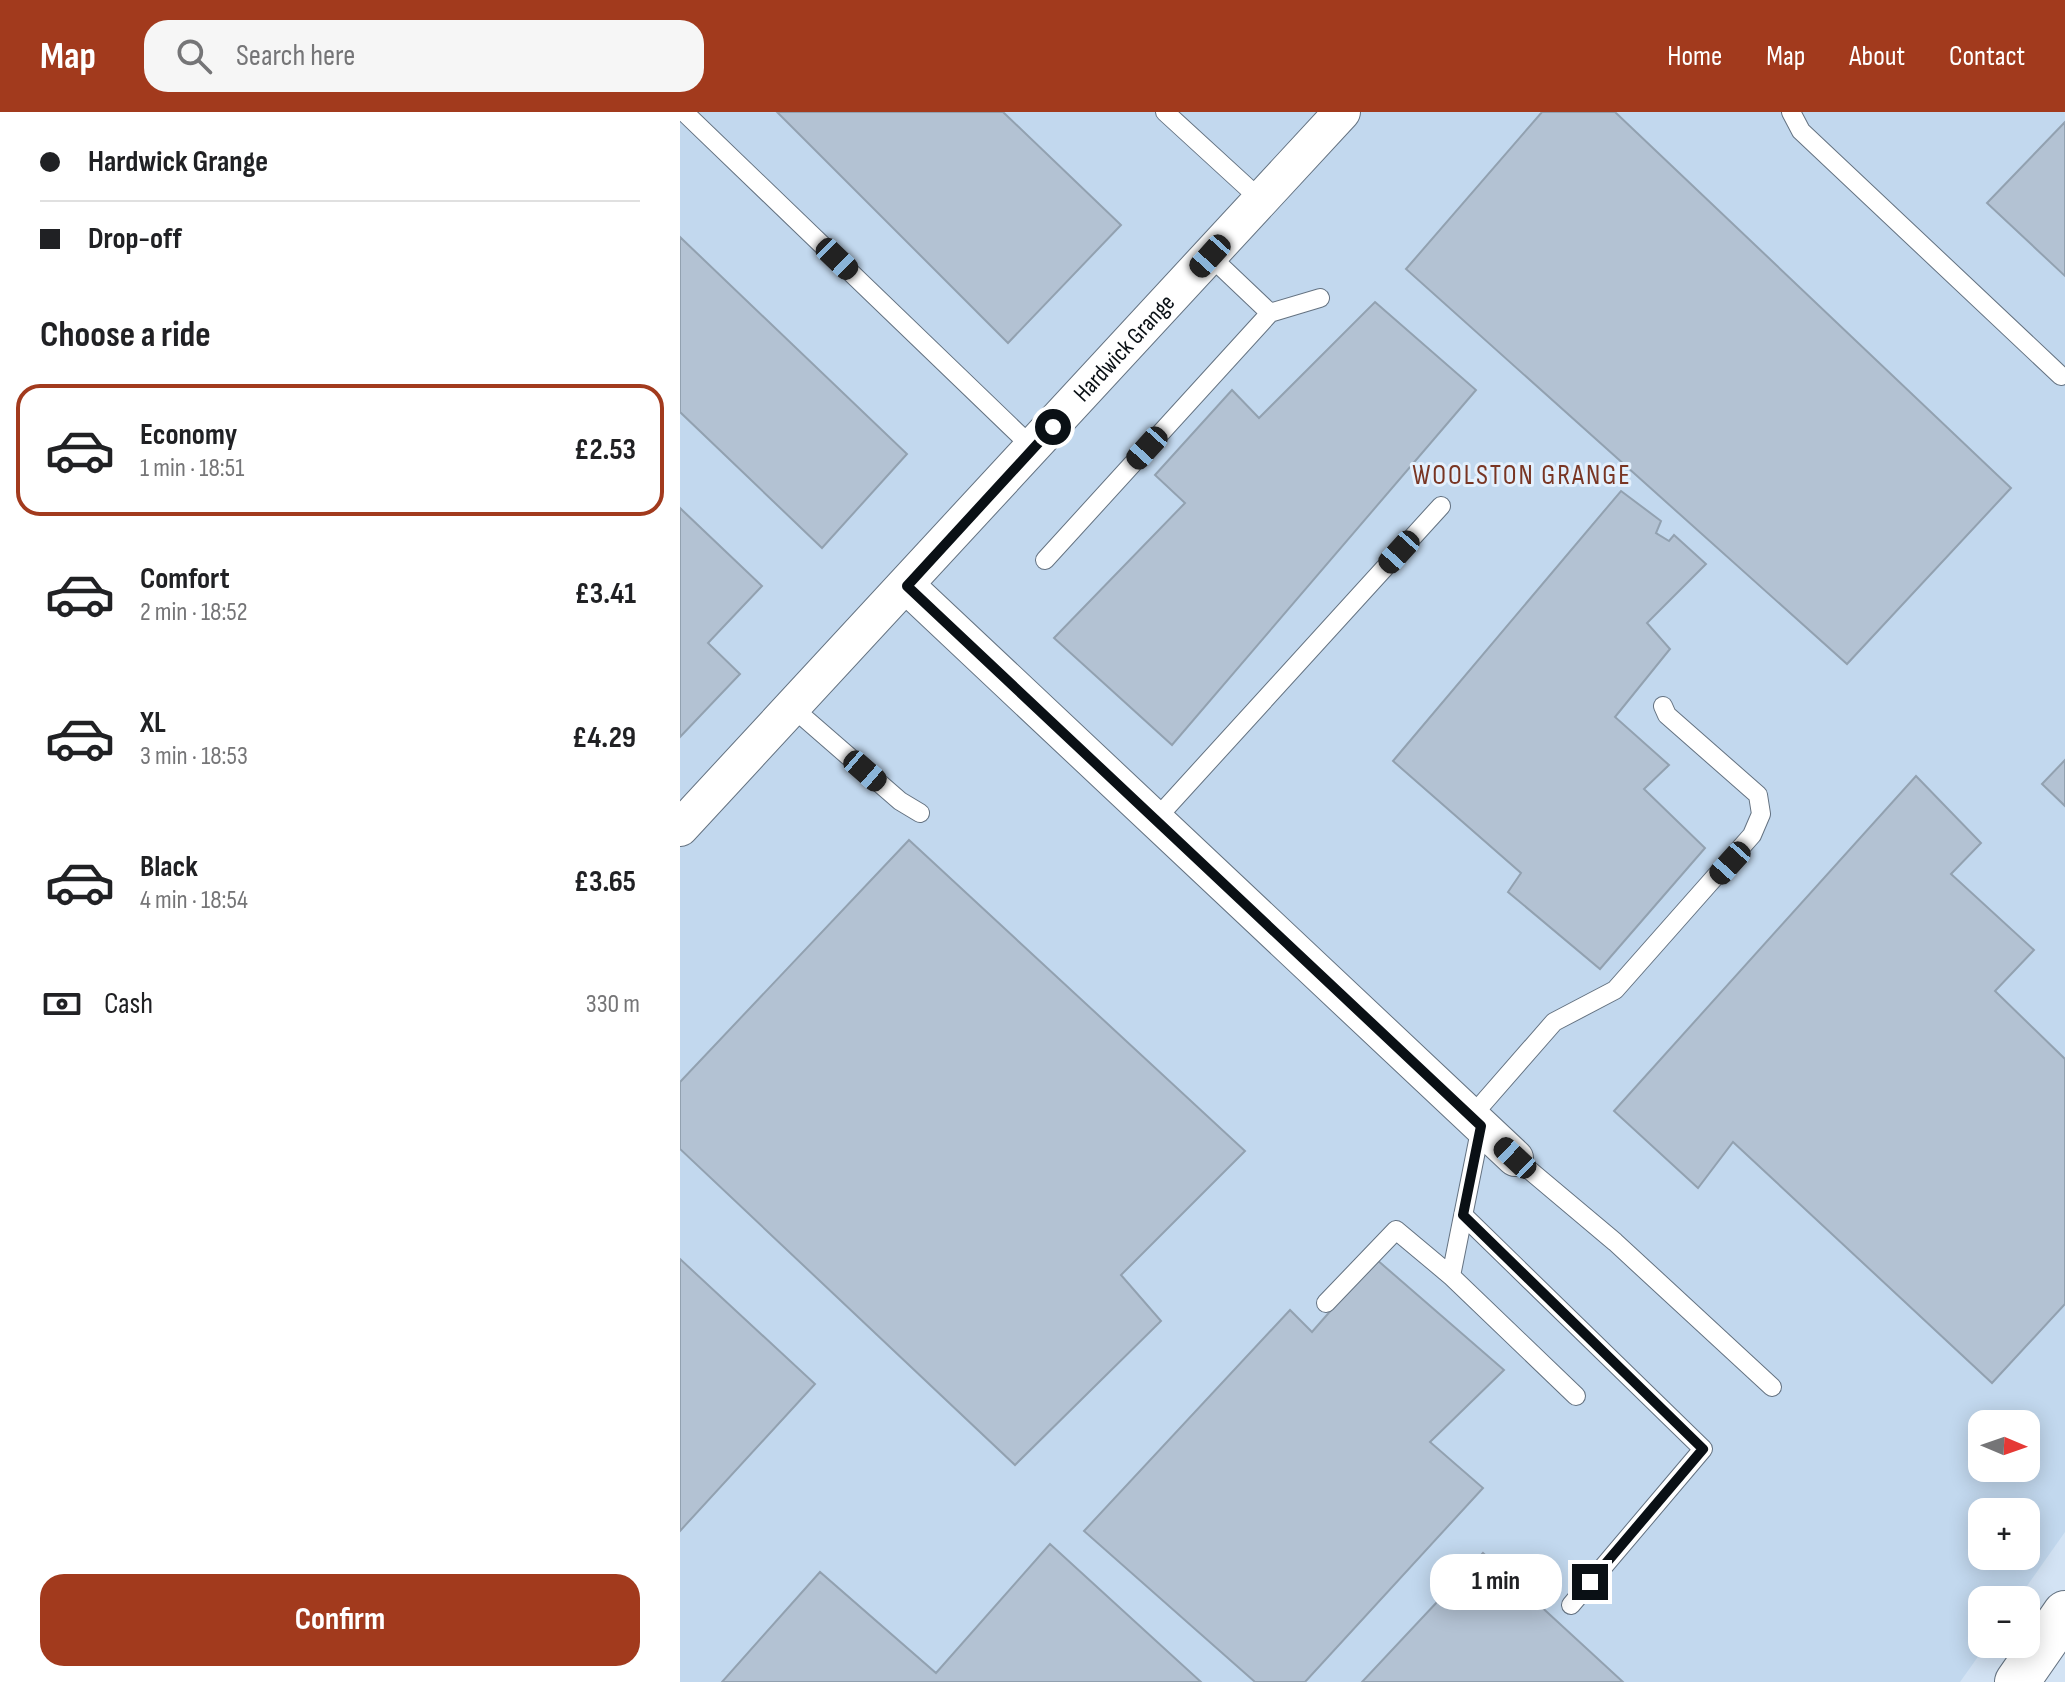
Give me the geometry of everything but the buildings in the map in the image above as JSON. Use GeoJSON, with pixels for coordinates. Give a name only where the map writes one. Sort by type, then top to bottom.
{"type":"FeatureCollection","features":[{"type":"Feature","properties":{"kind":"main road"},"geometry":{"type":"LineString","coordinates":[[2017,1682],[2065,1613]]}},
{"type":"Feature","properties":{"kind":"street","name":"Hardwick Grange"},"geometry":{"type":"LineString","coordinates":[[680,828],[1034,449],[1342,112]]}},
{"type":"Feature","properties":{"kind":"street"},"geometry":{"type":"LineString","coordinates":[[907,586],[1515,1158]]}},
{"type":"Feature","properties":{"kind":"lane"},"geometry":{"type":"LineString","coordinates":[[684,112],[1034,449]]}},
{"type":"Feature","properties":{"kind":"lane"},"geometry":{"type":"LineString","coordinates":[[1165,112],[1261,200]]}},
{"type":"Feature","properties":{"kind":"lane"},"geometry":{"type":"LineString","coordinates":[[1791,112],[1801,131],[2061,376]]}},
{"type":"Feature","properties":{"kind":"lane"},"geometry":{"type":"LineString","coordinates":[[1210,256],[1270,313]]}},
{"type":"Feature","properties":{"kind":"lane"},"geometry":{"type":"LineString","coordinates":[[1045,560],[1270,313],[1320,298]]}},
{"type":"Feature","properties":{"kind":"lane"},"geometry":{"type":"LineString","coordinates":[[1155,820],[1441,506]]}},
{"type":"Feature","properties":{"kind":"lane"},"geometry":{"type":"LineString","coordinates":[[1451,1276],[1476,1121],[1554,1022],[1615,990],[1752,835],[1761,814],[1758,795],[1667,715],[1663,706]]}},
{"type":"Feature","properties":{"kind":"lane"},"geometry":{"type":"LineString","coordinates":[[793,708],[900,801],[920,813]]}},
{"type":"Feature","properties":{"kind":"lane"},"geometry":{"type":"LineString","coordinates":[[1515,1158],[1615,1242],[1772,1387]]}},
{"type":"Feature","properties":{"kind":"lane"},"geometry":{"type":"LineString","coordinates":[[1463,1215],[1703,1449],[1571,1605]]}},
{"type":"Feature","properties":{"kind":"lane"},"geometry":{"type":"LineString","coordinates":[[1326,1303],[1396,1230],[1451,1276],[1576,1396]]}},
{"type":"Feature","properties":{"kind":"shaded area"},"geometry":{"type":"Polygon","coordinates":[[[680,112],[2065,112],[2065,1532],[2040,1567],[2040,1498],[1968,1498],[1968,1570],[2038,1570],[2027,1586],[1968,1586],[1968,1658],[1977,1658],[1960,1682],[680,1682],[680,112]]]}},
{"type":"Feature","properties":{"kind":"district","name":"WOOLSTON GRANGE"},"geometry":{"type":"Point","coordinates":[1522,475]}},
{"type":"Feature","properties":{"kind":"route"},"geometry":{"type":"LineString","coordinates":[[1053,427],[907,586],[1481,1126],[1463,1215],[1703,1449],[1590,1582]]}}]}
